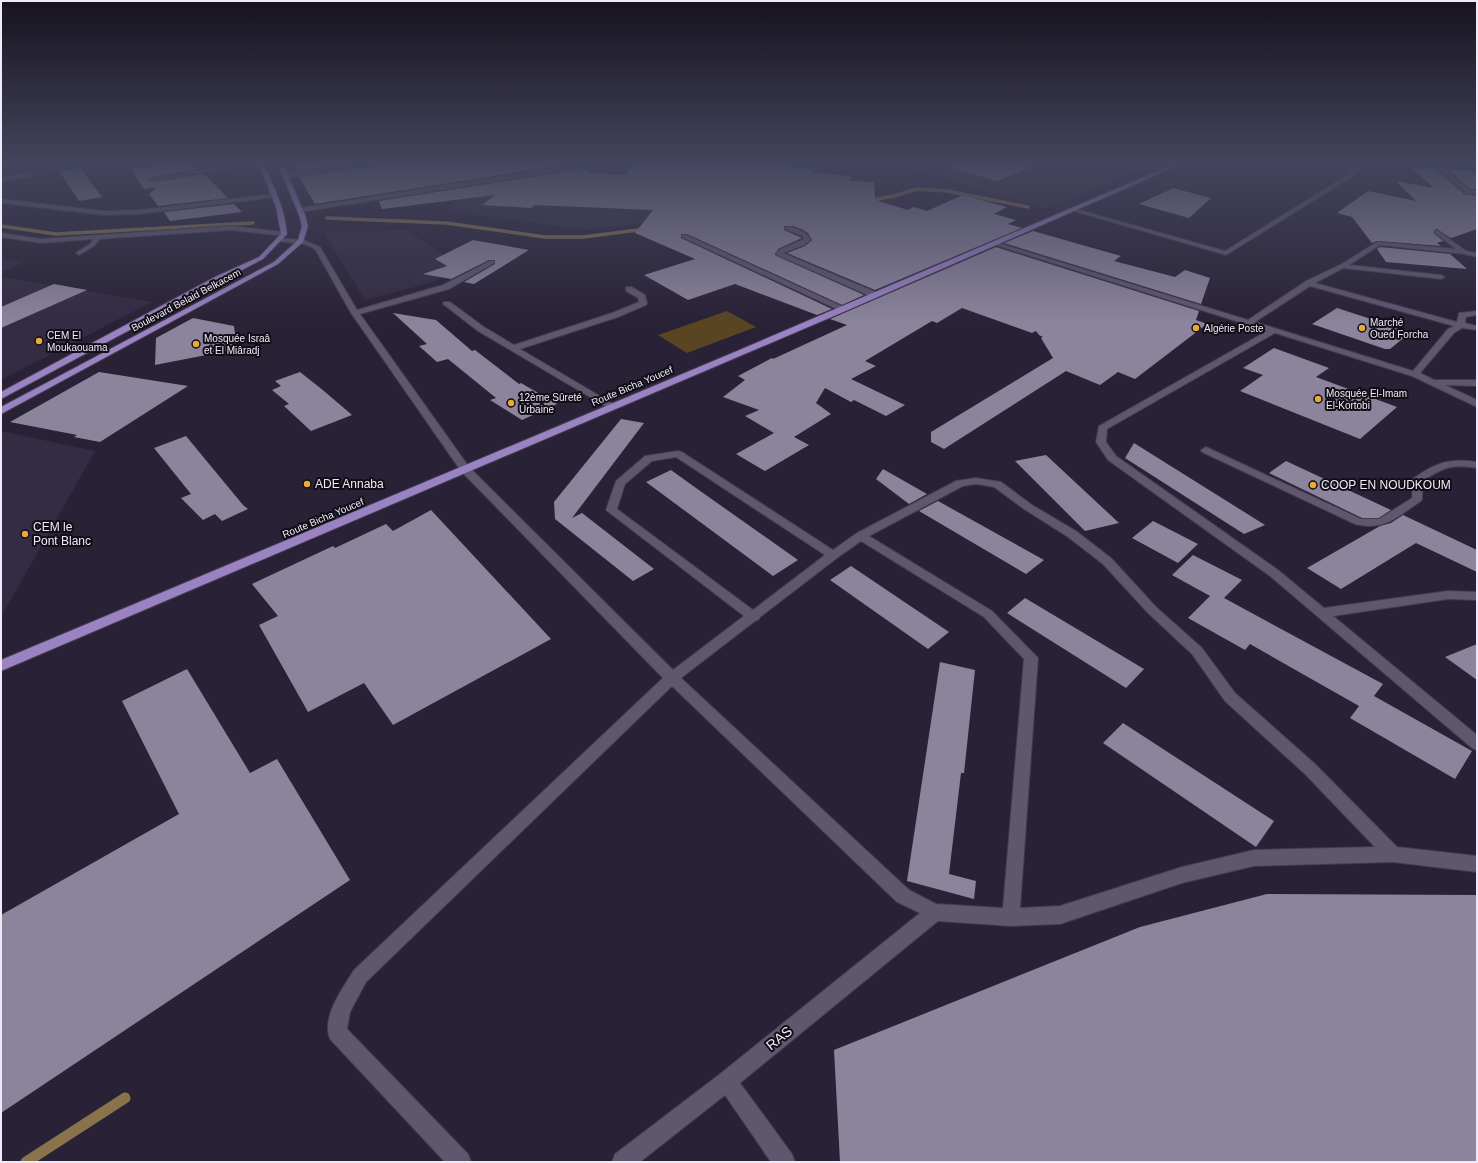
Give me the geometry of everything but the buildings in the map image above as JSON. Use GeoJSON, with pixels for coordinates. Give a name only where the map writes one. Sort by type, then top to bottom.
{"type":"FeatureCollection","features":[{"type":"Feature","properties":{"kind":"main road"},"geometry":{"type":"LineString","coordinates":[[281,216],[282,234]]}},
{"type":"Feature","properties":{"kind":"main road"},"geometry":{"type":"LineString","coordinates":[[301,241],[305,226],[302,216]]}},
{"type":"Feature","properties":{"kind":"main road","name":"Route Bicha Youcef"},"geometry":{"type":"LineString","coordinates":[[1,666],[844,309],[996,244],[1055,216]]}},
{"type":"Feature","properties":{"kind":"main road","name":"Boulevard Belaid Belkacem"},"geometry":{"type":"LineString","coordinates":[[1,396],[218,279],[261,258],[282,234]]}},
{"type":"Feature","properties":{"kind":"main road","name":"Boulevard Belaid Belkacem"},"geometry":{"type":"LineString","coordinates":[[1,411],[276,263],[301,241]]}},
{"type":"Feature","properties":{"kind":"street"},"geometry":{"type":"LineString","coordinates":[[1096,216],[1226,253],[1285,216]]}},
{"type":"Feature","properties":{"kind":"street"},"geometry":{"type":"LineString","coordinates":[[787,228],[805,235],[808,240],[802,244],[781,251],[779,254],[875,295]]}},
{"type":"Feature","properties":{"kind":"street"},"geometry":{"type":"LineString","coordinates":[[1,235],[41,241],[206,229],[245,229],[282,234],[313,244],[318,248],[355,314],[465,469],[672,678],[903,896],[935,912],[1010,917],[1060,916],[1182,875],[1254,858],[1393,854],[1477,864]]}},
{"type":"Feature","properties":{"kind":"street"},"geometry":{"type":"LineString","coordinates":[[1437,232],[1464,252]]}},
{"type":"Feature","properties":{"kind":"street"},"geometry":{"type":"LineString","coordinates":[[684,236],[844,309]]}},
{"type":"Feature","properties":{"kind":"street"},"geometry":{"type":"LineString","coordinates":[[79,253],[92,245],[98,237]]}},
{"type":"Feature","properties":{"kind":"street"},"geometry":{"type":"LineString","coordinates":[[1250,322],[1309,283],[1342,266],[1379,243],[1464,252],[1477,255]]}},
{"type":"Feature","properties":{"kind":"street"},"geometry":{"type":"LineString","coordinates":[[996,244],[1414,374],[1477,404]]}},
{"type":"Feature","properties":{"kind":"street"},"geometry":{"type":"LineString","coordinates":[[355,314],[446,287],[492,262]]}},
{"type":"Feature","properties":{"kind":"street"},"geometry":{"type":"LineString","coordinates":[[1342,266],[1441,277]]}},
{"type":"Feature","properties":{"kind":"street"},"geometry":{"type":"LineString","coordinates":[[1309,283],[1477,328]]}},
{"type":"Feature","properties":{"kind":"street"},"geometry":{"type":"LineString","coordinates":[[513,348],[615,315],[643,303],[642,297],[629,289]]}},
{"type":"Feature","properties":{"kind":"street"},"geometry":{"type":"LineString","coordinates":[[447,304],[481,329],[612,407]]}},
{"type":"Feature","properties":{"kind":"street"},"geometry":{"type":"LineString","coordinates":[[1462,325],[1462,315],[1477,313]]}},
{"type":"Feature","properties":{"kind":"street"},"geometry":{"type":"LineString","coordinates":[[1414,374],[1451,331],[1462,325]]}},
{"type":"Feature","properties":{"kind":"street"},"geometry":{"type":"LineString","coordinates":[[1274,330],[1102,428],[1101,442],[1112,458],[1274,574],[1477,744]]}},
{"type":"Feature","properties":{"kind":"street"},"geometry":{"type":"LineString","coordinates":[[1432,382],[1477,383]]}},
{"type":"Feature","properties":{"kind":"street"},"geometry":{"type":"LineString","coordinates":[[1206,450],[1358,522],[1371,523],[1382,522],[1417,499],[1418,480],[1432,469],[1444,463],[1477,465]]}},
{"type":"Feature","properties":{"kind":"street"},"geometry":{"type":"LineString","coordinates":[[754,616],[611,510],[620,483],[649,458],[678,454],[832,555]]}},
{"type":"Feature","properties":{"kind":"street"},"geometry":{"type":"LineString","coordinates":[[460,1162],[337,1032],[341,1010],[360,976],[672,678],[832,555],[862,536],[960,484],[976,481],[997,484],[1028,507],[1072,534],[1107,561],[1152,610],[1197,651],[1230,697],[1310,768],[1393,854]]}},
{"type":"Feature","properties":{"kind":"street"},"geometry":{"type":"LineString","coordinates":[[862,536],[988,614],[1030,658],[1010,917]]}},
{"type":"Feature","properties":{"kind":"street"},"geometry":{"type":"LineString","coordinates":[[1322,613],[1448,595],[1477,596]]}},
{"type":"Feature","properties":{"kind":"street","name":"RAS"},"geometry":{"type":"LineString","coordinates":[[623,1162],[727,1081],[935,912]]}},
{"type":"Feature","properties":{"kind":"street"},"geometry":{"type":"LineString","coordinates":[[727,1081],[784,1162]]}},
{"type":"Feature","properties":{"kind":"shaded area"},"geometry":{"type":"Polygon","coordinates":[[[488,216],[698,216],[585,230],[488,216]]]}},
{"type":"Feature","properties":{"kind":"shaded area"},"geometry":{"type":"Polygon","coordinates":[[[405,230],[460,265],[433,282],[365,300],[324,233],[405,230]]]}},
{"type":"Feature","properties":{"kind":"shaded area"},"geometry":{"type":"Polygon","coordinates":[[[1,258],[25,262],[1,272],[1,258]]]}},
{"type":"Feature","properties":{"kind":"shaded area","name":"CEM El Moukaouama"},"geometry":{"type":"Polygon","coordinates":[[[2,277],[152,302],[1,380],[2,277]]]}},
{"type":"Feature","properties":{"kind":"shaded area"},"geometry":{"type":"Polygon","coordinates":[[[727,311],[756,327],[687,353],[658,335],[727,311]]]}},
{"type":"Feature","properties":{"kind":"shaded area","name":"CEM le Pont Blanc"},"geometry":{"type":"Polygon","coordinates":[[[1,431],[95,451],[1,617],[1,431]]]}},
{"type":"Feature","properties":{"kind":"waterway"},"geometry":{"type":"LineString","coordinates":[[327,218],[446,223],[545,237],[583,237],[646,229]]}},
{"type":"Feature","properties":{"kind":"waterway"},"geometry":{"type":"LineString","coordinates":[[1,226],[56,234],[253,223]]}},
{"type":"Feature","properties":{"kind":"waterway"},"geometry":{"type":"LineString","coordinates":[[26,1162],[125,1098]]}},
{"type":"Feature","properties":{"kind":"place","name":"Algérie Poste"},"geometry":{"type":"Point","coordinates":[1196,328]}},
{"type":"Feature","properties":{"kind":"place","name":"Marché Oued Forcha"},"geometry":{"type":"Point","coordinates":[1362,328]}},
{"type":"Feature","properties":{"kind":"place","name":"CEM El Moukaouama"},"geometry":{"type":"Point","coordinates":[39,341]}},
{"type":"Feature","properties":{"kind":"place","name":"Mosquée Israâ et El Miâradj"},"geometry":{"type":"Point","coordinates":[196,344]}},
{"type":"Feature","properties":{"kind":"place","name":"Mosquée El-Imam El-Kortobi"},"geometry":{"type":"Point","coordinates":[1318,399]}},
{"type":"Feature","properties":{"kind":"place","name":"12ème Sûreté Urbaine"},"geometry":{"type":"Point","coordinates":[511,403]}},
{"type":"Feature","properties":{"kind":"place","name":"ADE Annaba"},"geometry":{"type":"Point","coordinates":[307,484]}},
{"type":"Feature","properties":{"kind":"place","name":"COOP EN NOUDKOUM"},"geometry":{"type":"Point","coordinates":[1313,485]}},
{"type":"Feature","properties":{"kind":"place","name":"CEM le Pont Blanc"},"geometry":{"type":"Point","coordinates":[25,534]}}]}
